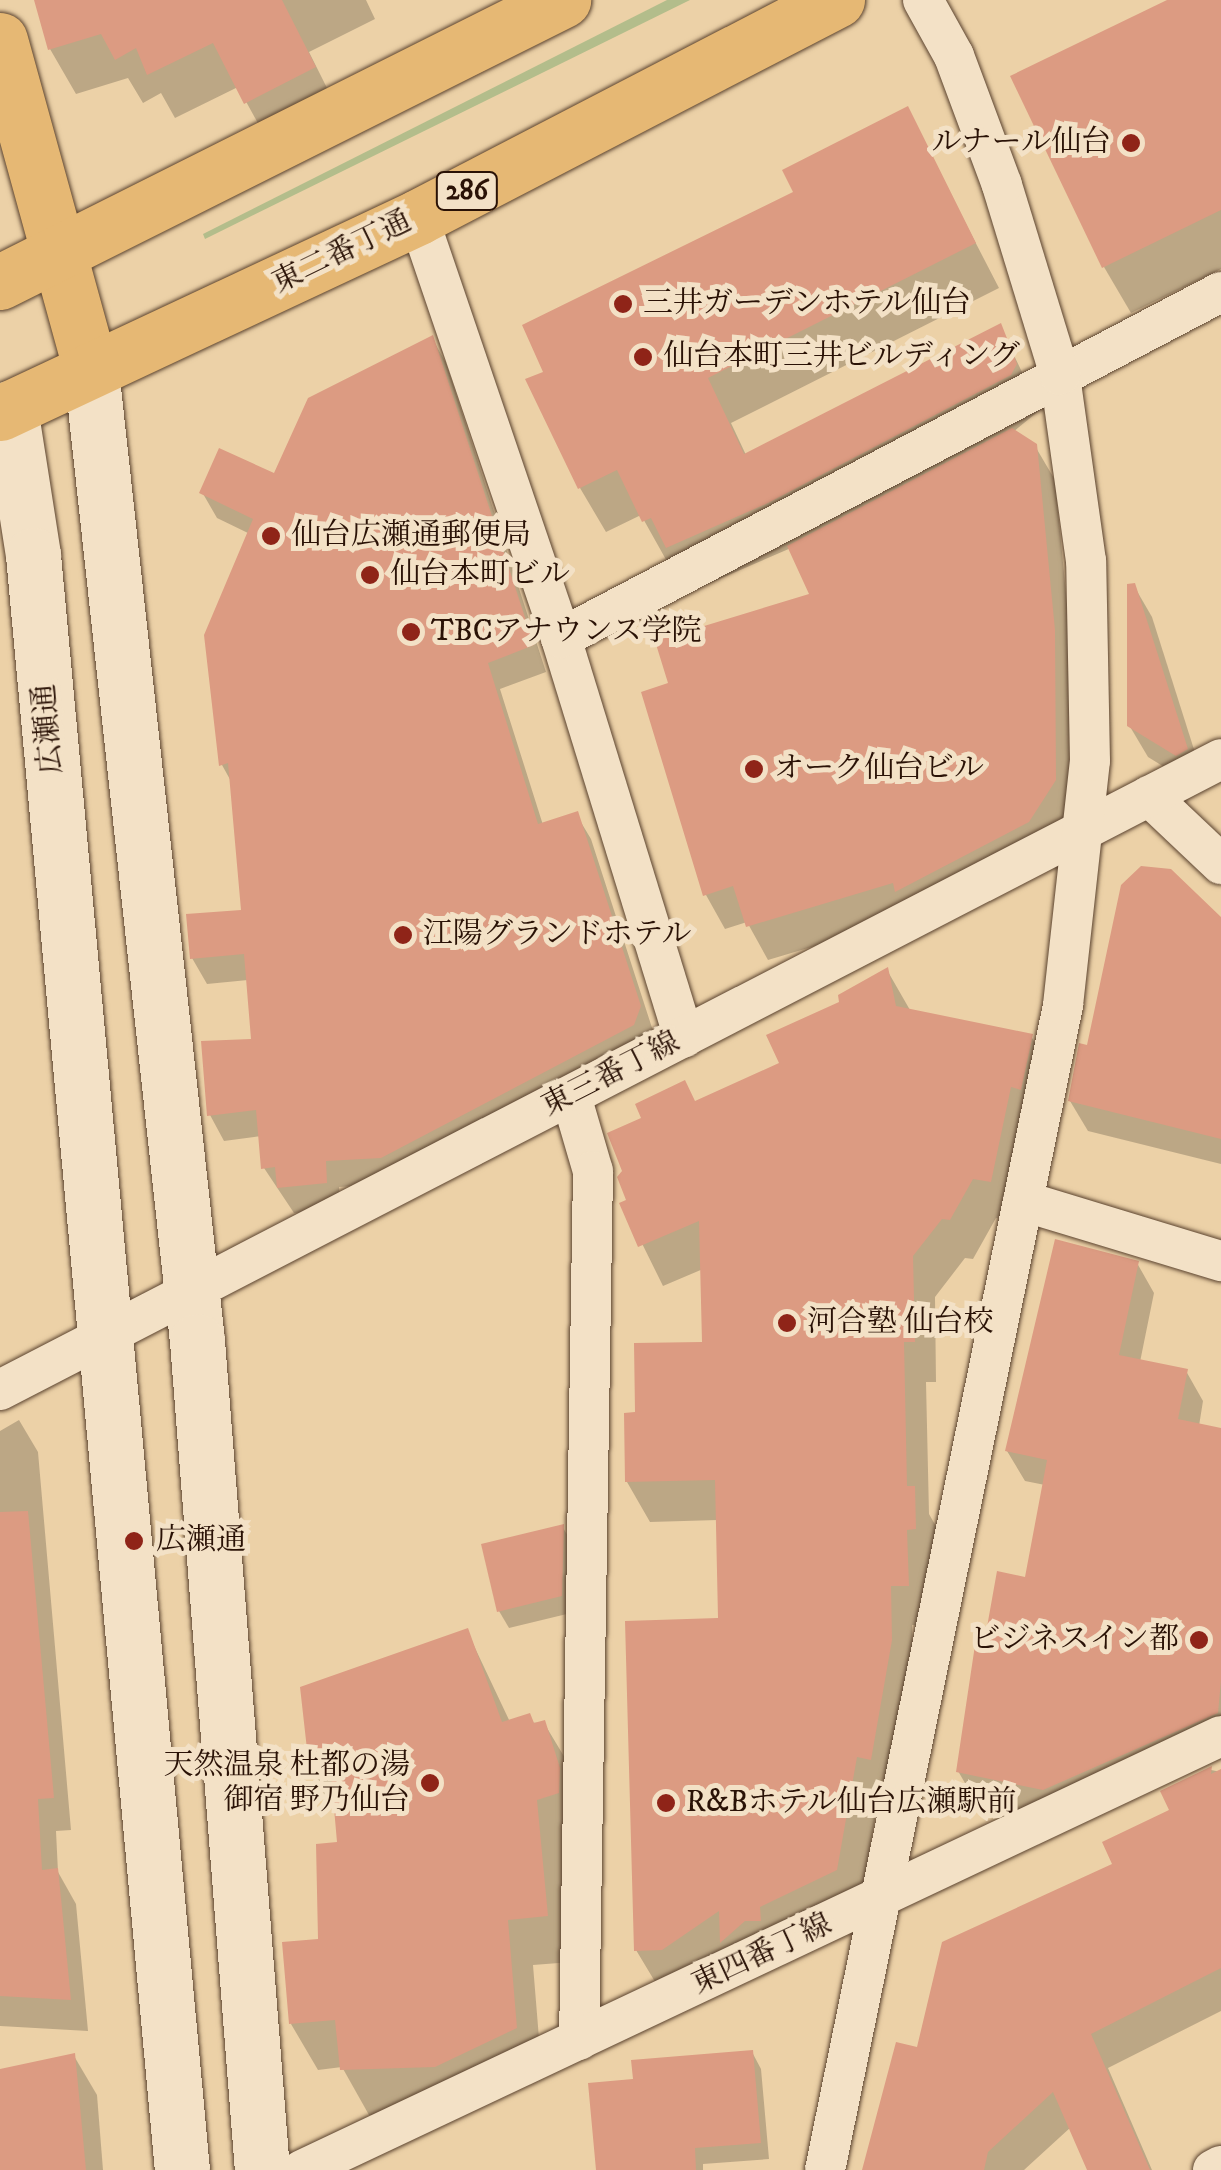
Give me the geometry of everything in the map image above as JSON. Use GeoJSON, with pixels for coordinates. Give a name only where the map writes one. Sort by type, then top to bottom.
{"type":"FeatureCollection","features":[{"type":"Feature","properties":{"kind":"highway"},"geometry":{"type":"LineString","coordinates":[[0,282],[563,0]]}},
{"type":"Feature","properties":{"kind":"highway","name":"東二番丁通"},"geometry":{"type":"LineString","coordinates":[[3,395],[90,370],[418,216],[838,0]]}},
{"type":"Feature","properties":{"kind":"highway"},"geometry":{"type":"LineString","coordinates":[[0,40],[61,250],[90,370]]}},
{"type":"Feature","properties":{"kind":"street"},"geometry":{"type":"LineString","coordinates":[[825,2170],[884,1899],[1063,1005],[1086,824],[1086,562],[1060,375],[995,166],[954,56],[923,0]]}},
{"type":"Feature","properties":{"kind":"street"},"geometry":{"type":"LineString","coordinates":[[418,216],[562,638],[684,1038]]}},
{"type":"Feature","properties":{"kind":"street"},"geometry":{"type":"LineString","coordinates":[[562,638],[1221,292]]}},
{"type":"Feature","properties":{"kind":"street"},"geometry":{"type":"LineString","coordinates":[[90,370],[192,1290],[262,2170]]}},
{"type":"Feature","properties":{"kind":"street","name":"広瀬通"},"geometry":{"type":"LineString","coordinates":[[3,395],[33,555],[182,2170]]}},
{"type":"Feature","properties":{"kind":"street","name":"東三番丁線"},"geometry":{"type":"LineString","coordinates":[[0,1390],[684,1038],[1086,824],[1221,760]]}},
{"type":"Feature","properties":{"kind":"street"},"geometry":{"type":"LineString","coordinates":[[1149,796],[1221,864]]}},
{"type":"Feature","properties":{"kind":"street"},"geometry":{"type":"LineString","coordinates":[[571,1096],[592,1170],[579,2040]]}},
{"type":"Feature","properties":{"kind":"street"},"geometry":{"type":"LineString","coordinates":[[1023,1201],[1221,1261]]}},
{"type":"Feature","properties":{"kind":"street","name":"東四番丁線"},"geometry":{"type":"LineString","coordinates":[[302,2170],[884,1899],[1221,1736]]}},
{"type":"Feature","properties":{"kind":"street"},"geometry":{"type":"LineString","coordinates":[[1213,2170],[1221,2166]]}},
{"type":"Feature","properties":{"kind":"green space"},"geometry":{"type":"Polygon","coordinates":[[[667,0],[690,0],[205,239],[203,234],[667,0]]]}},
{"type":"Feature","properties":{"kind":"building"},"geometry":{"type":"Polygon","coordinates":[[[34,0],[282,0],[316,67],[244,104],[213,43],[147,75],[136,48],[115,60],[101,34],[48,50],[34,0]]]}},
{"type":"Feature","properties":{"kind":"building","name":"ルナール仙台"},"geometry":{"type":"Polygon","coordinates":[[[1167,0],[1221,0],[1221,210],[1102,268],[1010,76],[1167,0]]]}},
{"type":"Feature","properties":{"kind":"building"},"geometry":{"type":"Polygon","coordinates":[[[908,106],[976,243],[708,378],[744,454],[1001,323],[1017,364],[1011,375],[768,503],[666,548],[651,518],[642,522],[617,470],[578,489],[525,379],[543,372],[522,325],[793,192],[782,170],[908,106]]]}},
{"type":"Feature","properties":{"kind":"building"},"geometry":{"type":"Polygon","coordinates":[[[433,335],[534,645],[488,663],[538,824],[578,811],[641,1006],[634,1025],[381,1158],[326,1161],[327,1183],[277,1188],[275,1167],[261,1169],[256,1110],[207,1116],[201,1041],[251,1039],[244,954],[190,959],[186,914],[241,910],[228,763],[219,766],[204,635],[253,519],[199,493],[219,448],[274,473],[308,398],[433,335]]]}},
{"type":"Feature","properties":{"kind":"building"},"geometry":{"type":"Polygon","coordinates":[[[1012,428],[1037,444],[1055,630],[1056,780],[1029,822],[895,892],[893,883],[746,927],[733,886],[703,896],[641,692],[668,683],[655,641],[809,594],[787,546],[1012,428]]]}},
{"type":"Feature","properties":{"kind":"building"},"geometry":{"type":"Polygon","coordinates":[[[1135,583],[1188,749],[1176,756],[1127,726],[1127,584],[1135,583]]]}},
{"type":"Feature","properties":{"kind":"building"},"geometry":{"type":"Polygon","coordinates":[[[1141,866],[1171,869],[1221,917],[1221,1139],[1068,1101],[1079,1043],[1087,1045],[1121,885],[1141,866]]]}},
{"type":"Feature","properties":{"kind":"building"},"geometry":{"type":"Polygon","coordinates":[[[888,967],[896,1006],[1033,1034],[1021,1090],[1011,1087],[991,1182],[973,1179],[950,1220],[942,1219],[913,1256],[915,1342],[904,1342],[907,1486],[915,1486],[916,1529],[907,1530],[909,1586],[891,1586],[892,1640],[871,1760],[857,1757],[837,1870],[760,1907],[761,1921],[745,1921],[720,1943],[719,1911],[662,1950],[634,1951],[625,1621],[718,1618],[715,1480],[625,1482],[624,1413],[635,1412],[634,1343],[702,1342],[699,1221],[638,1247],[619,1203],[626,1200],[617,1177],[622,1171],[607,1133],[641,1118],[635,1104],[685,1080],[695,1101],[779,1063],[766,1035],[839,1002],[838,995],[888,967]]]}},
{"type":"Feature","properties":{"kind":"building"},"geometry":{"type":"Polygon","coordinates":[[[1055,1239],[1139,1261],[1119,1355],[1188,1369],[1178,1419],[1221,1428],[1221,1680],[1218,1713],[1043,1790],[956,1772],[978,1625],[987,1627],[997,1571],[1025,1577],[1047,1460],[1005,1451],[1055,1239]]]}},
{"type":"Feature","properties":{"kind":"building"},"geometry":{"type":"Polygon","coordinates":[[[28,1511],[54,1798],[38,1799],[42,1870],[58,1868],[71,2000],[0,1996],[0,1512],[28,1511]]]}},
{"type":"Feature","properties":{"kind":"building"},"geometry":{"type":"Polygon","coordinates":[[[564,1524],[562,1596],[497,1612],[481,1544],[564,1524]]]}},
{"type":"Feature","properties":{"kind":"building"},"geometry":{"type":"Polygon","coordinates":[[[468,1628],[502,1722],[530,1713],[534,1723],[545,1720],[560,1768],[559,1793],[537,1800],[548,1916],[508,1920],[517,2028],[435,2067],[340,2070],[335,2020],[289,2024],[282,1942],[318,1939],[316,1844],[337,1842],[331,1774],[310,1776],[300,1687],[468,1628]]]}},
{"type":"Feature","properties":{"kind":"building"},"geometry":{"type":"Polygon","coordinates":[[[1212,1766],[1211,1774],[1221,1769],[1221,1968],[1091,2034],[1150,2170],[1087,2170],[1053,2092],[988,2152],[984,2170],[862,2170],[896,2042],[917,2047],[942,1942],[1112,1864],[1102,1842],[1169,1810],[1160,1791],[1212,1766]]]}},
{"type":"Feature","properties":{"kind":"building"},"geometry":{"type":"Polygon","coordinates":[[[753,2050],[761,2143],[695,2148],[696,2170],[596,2170],[588,2083],[633,2079],[631,2060],[753,2050]]]}},
{"type":"Feature","properties":{"kind":"building"},"geometry":{"type":"Polygon","coordinates":[[[75,2053],[86,2170],[0,2170],[0,2069],[75,2053]]]}},
{"type":"Feature","properties":{"kind":"place","name":"ルナール仙台"},"geometry":{"type":"Point","coordinates":[1131,143]}},
{"type":"Feature","properties":{"kind":"place","name":"三井ガーデンホテル仙台"},"geometry":{"type":"Point","coordinates":[623,304]}},
{"type":"Feature","properties":{"kind":"place","name":"仙台本町三井ビルディング"},"geometry":{"type":"Point","coordinates":[643,357]}},
{"type":"Feature","properties":{"kind":"place","name":"仙台広瀬通郵便局"},"geometry":{"type":"Point","coordinates":[271,536]}},
{"type":"Feature","properties":{"kind":"place","name":"仙台本町ビル"},"geometry":{"type":"Point","coordinates":[370,575]}},
{"type":"Feature","properties":{"kind":"place","name":"TBCアナウンス学院"},"geometry":{"type":"Point","coordinates":[411,632]}},
{"type":"Feature","properties":{"kind":"place","name":"オーク仙台ビル"},"geometry":{"type":"Point","coordinates":[754,769]}},
{"type":"Feature","properties":{"kind":"place","name":"江陽グランドホテル"},"geometry":{"type":"Point","coordinates":[403,935]}},
{"type":"Feature","properties":{"kind":"place","name":"河合塾 仙台校"},"geometry":{"type":"Point","coordinates":[787,1323]}},
{"type":"Feature","properties":{"kind":"place","name":"広瀬通"},"geometry":{"type":"Point","coordinates":[134,1541]}},
{"type":"Feature","properties":{"kind":"place","name":"ビジネスイン都"},"geometry":{"type":"Point","coordinates":[1199,1640]}},
{"type":"Feature","properties":{"kind":"place","name":"天然温泉 杜都の湯 御宿 野乃仙台"},"geometry":{"type":"Point","coordinates":[430,1783]}},
{"type":"Feature","properties":{"kind":"place","name":"R&Bホテル仙台広瀬駅前"},"geometry":{"type":"Point","coordinates":[666,1803]}}]}
